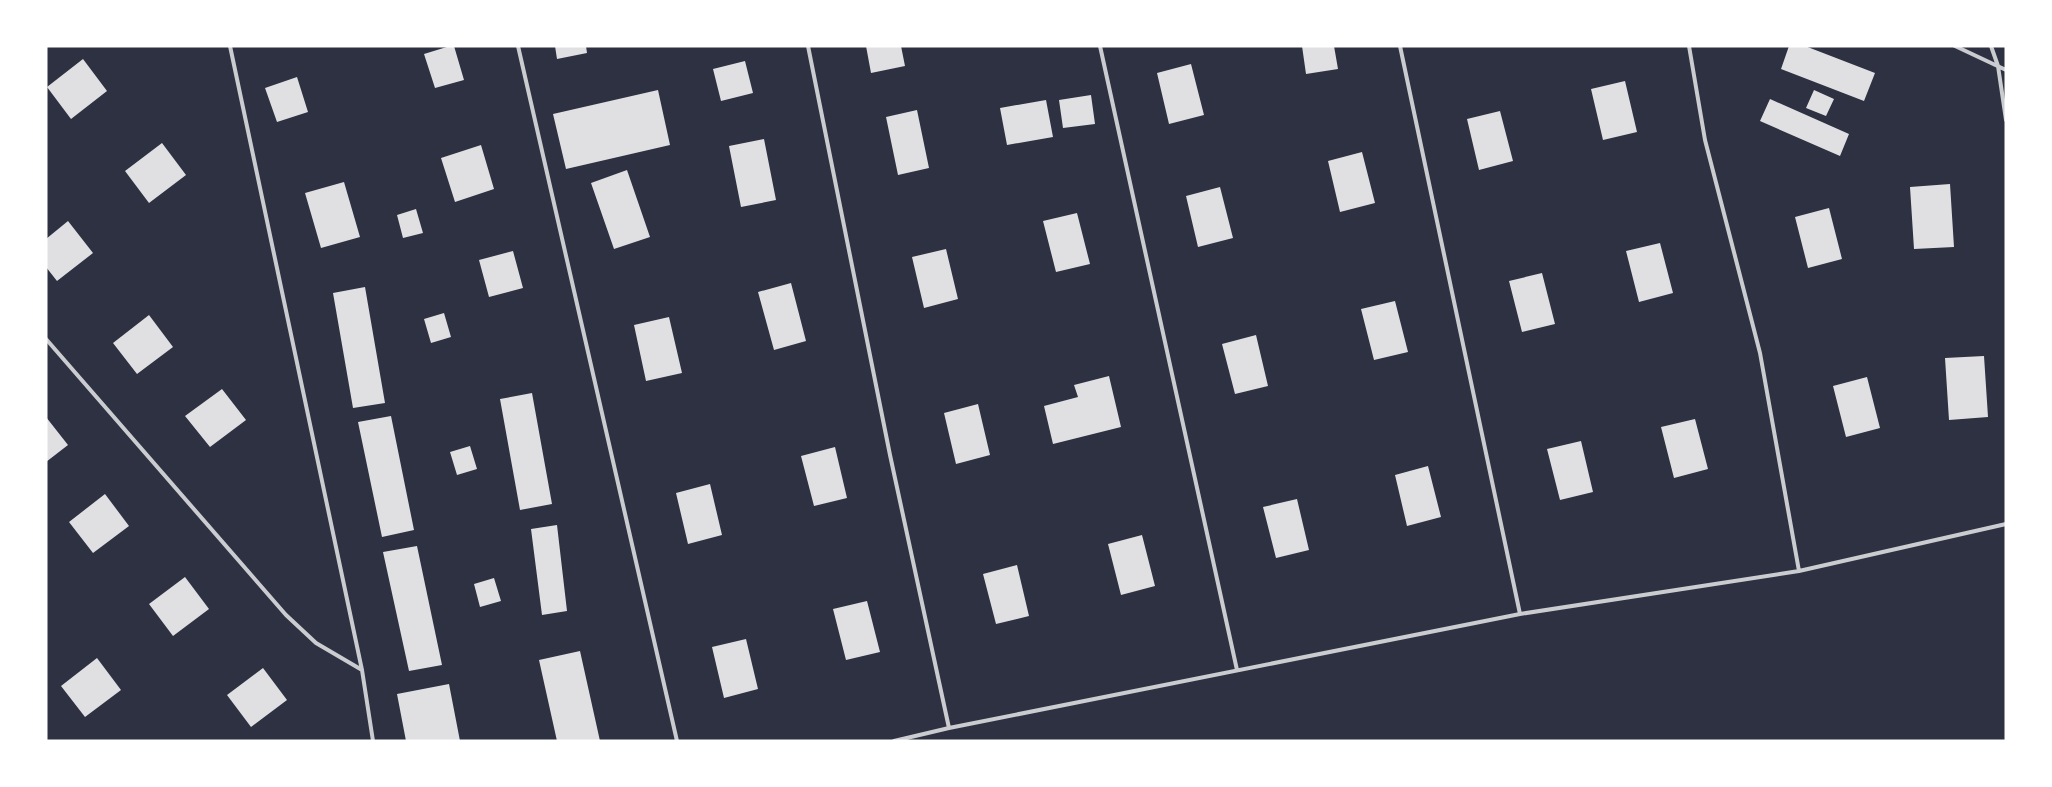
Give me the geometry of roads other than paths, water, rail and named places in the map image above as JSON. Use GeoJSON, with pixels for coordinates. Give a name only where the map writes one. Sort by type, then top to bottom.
{"type":"FeatureCollection","features":[{"type":"Feature","properties":{"kind":"lane"},"geometry":{"type":"LineString","coordinates":[[230,46],[362,670],[373,741]]}},
{"type":"Feature","properties":{"kind":"lane"},"geometry":{"type":"LineString","coordinates":[[518,46],[677,741]]}},
{"type":"Feature","properties":{"kind":"lane"},"geometry":{"type":"LineString","coordinates":[[808,46],[890,455],[949,728]]}},
{"type":"Feature","properties":{"kind":"lane"},"geometry":{"type":"LineString","coordinates":[[1100,46],[1152,294],[1236,670]]}},
{"type":"Feature","properties":{"kind":"lane"},"geometry":{"type":"LineString","coordinates":[[1400,46],[1520,614]]}},
{"type":"Feature","properties":{"kind":"lane"},"geometry":{"type":"LineString","coordinates":[[1689,46],[1706,140],[1760,353],[1799,571]]}},
{"type":"Feature","properties":{"kind":"lane"},"geometry":{"type":"LineString","coordinates":[[1955,46],[2006,70]]}},
{"type":"Feature","properties":{"kind":"lane"},"geometry":{"type":"LineString","coordinates":[[1991,46],[1998,66],[2006,120]]}},
{"type":"Feature","properties":{"kind":"lane"},"geometry":{"type":"LineString","coordinates":[[46,338],[286,615],[316,643],[362,670]]}},
{"type":"Feature","properties":{"kind":"lane"},"geometry":{"type":"LineString","coordinates":[[894,741],[949,728],[1520,614],[1799,571],[2006,524]]}}]}
